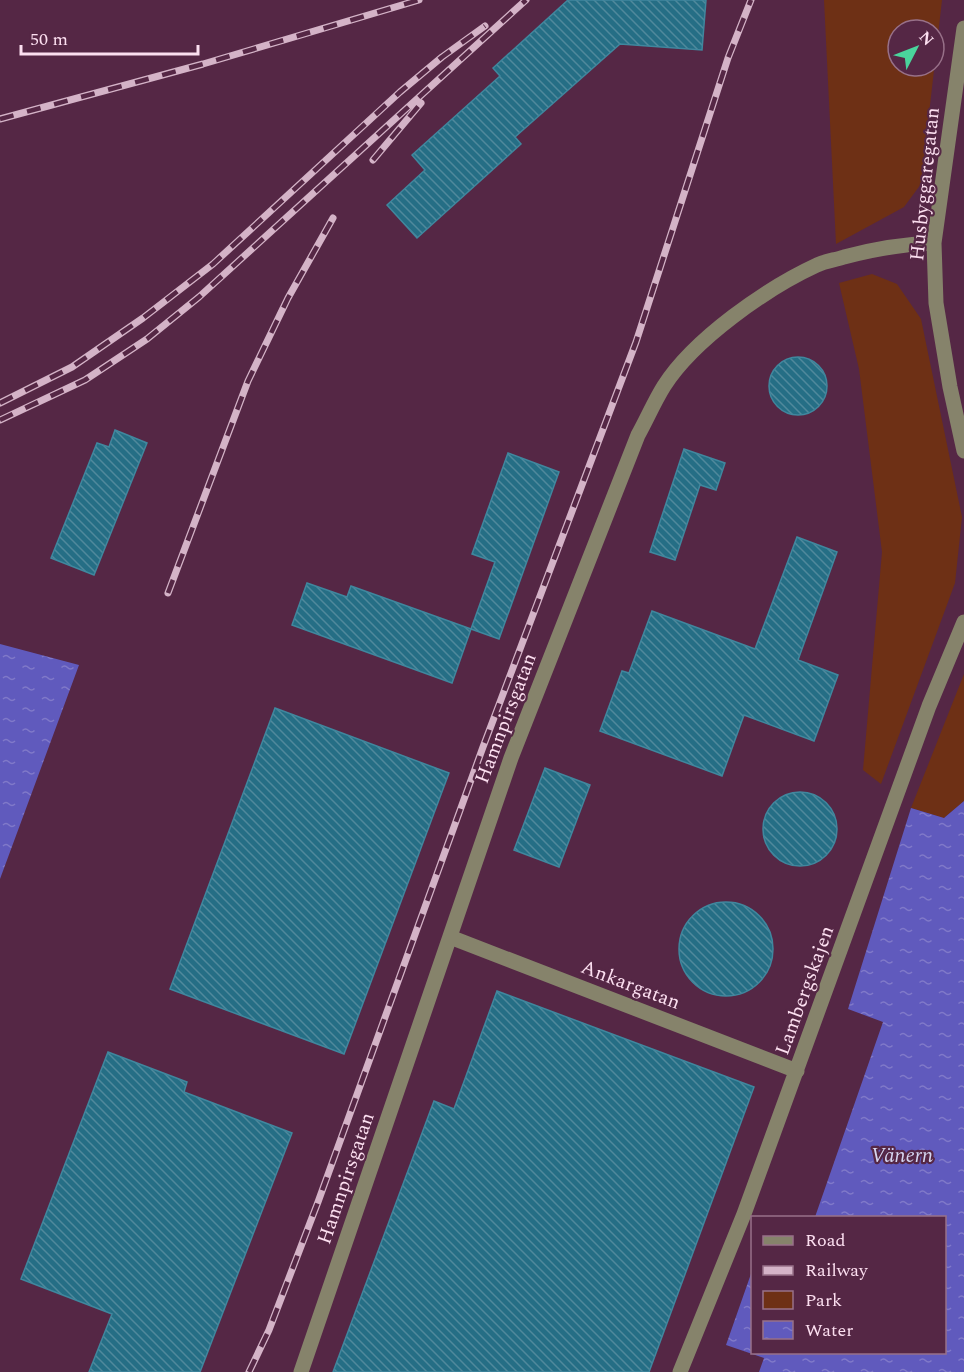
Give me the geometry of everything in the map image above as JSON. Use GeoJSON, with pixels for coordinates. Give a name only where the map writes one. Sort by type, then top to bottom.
{"type":"FeatureCollection","features":[{"type":"Feature","properties":{"kind":"street","name":"Husbyggaregatan"},"geometry":{"type":"LineString","coordinates":[[964,28],[934,243],[936,303],[950,387],[964,451]]}},
{"type":"Feature","properties":{"kind":"street","name":"Hamnpirsgatan"},"geometry":{"type":"LineString","coordinates":[[301,1372],[511,758],[638,435],[664,386],[691,354],[732,318],[767,293],[819,264],[873,249],[934,243]]}},
{"type":"Feature","properties":{"kind":"street","name":"Lambergskajen"},"geometry":{"type":"LineString","coordinates":[[680,1372],[744,1214],[928,706],[964,622]]}},
{"type":"Feature","properties":{"kind":"street","name":"Ankargatan"},"geometry":{"type":"LineString","coordinates":[[450,937],[797,1071]]}},
{"type":"Feature","properties":{"kind":"green space"},"geometry":{"type":"Polygon","coordinates":[[[824,0],[942,0],[940,18],[886,18],[886,78],[933,78],[921,184],[904,207],[836,244],[824,0]]]}},
{"type":"Feature","properties":{"kind":"green space"},"geometry":{"type":"Polygon","coordinates":[[[872,274],[897,284],[921,319],[962,517],[955,583],[881,784],[863,770],[882,552],[859,369],[839,283],[872,274]]]}},
{"type":"Feature","properties":{"kind":"green space"},"geometry":{"type":"Polygon","coordinates":[[[964,674],[964,801],[944,818],[911,808],[964,674]]]}},
{"type":"Feature","properties":{"kind":"water"},"geometry":{"type":"Polygon","coordinates":[[[0,644],[79,665],[0,879],[0,644]]]}},
{"type":"Feature","properties":{"kind":"water","name":"Vänern"},"geometry":{"type":"Polygon","coordinates":[[[964,801],[964,1372],[759,1372],[764,1358],[752,1354],[946,1354],[946,1216],[815,1216],[883,1022],[848,1009],[911,808],[944,818],[964,801]]]}},
{"type":"Feature","properties":{"kind":"water","name":"Vänern"},"geometry":{"type":"Polygon","coordinates":[[[751,1274],[751,1354],[726,1345],[751,1274]]]}},
{"type":"Feature","properties":{"kind":"building"},"geometry":{"type":"Polygon","coordinates":[[[568,0],[706,0],[702,50],[620,44],[515,137],[521,144],[417,238],[387,205],[425,170],[412,155],[500,76],[493,68],[568,0]]]}},
{"type":"Feature","properties":{"kind":"building"},"geometry":{"type":"Polygon","coordinates":[[[798,357],[809,359],[822,370],[827,386],[825,397],[814,410],[798,415],[787,413],[774,402],[769,386],[771,375],[782,362],[798,357]]]}},
{"type":"Feature","properties":{"kind":"building"},"geometry":{"type":"Polygon","coordinates":[[[115,430],[147,443],[94,575],[51,558],[97,443],[109,447],[115,430]]]}},
{"type":"Feature","properties":{"kind":"building"},"geometry":{"type":"Polygon","coordinates":[[[684,449],[725,463],[716,490],[700,485],[675,560],[650,552],[684,449]]]}},
{"type":"Feature","properties":{"kind":"building"},"geometry":{"type":"Polygon","coordinates":[[[508,453],[559,472],[499,639],[471,629],[495,562],[472,554],[508,453]]]}},
{"type":"Feature","properties":{"kind":"building"},"geometry":{"type":"Polygon","coordinates":[[[797,537],[837,552],[798,660],[838,675],[814,741],[744,715],[722,776],[600,731],[622,671],[629,673],[652,611],[755,649],[797,537]]]}},
{"type":"Feature","properties":{"kind":"building"},"geometry":{"type":"Polygon","coordinates":[[[307,583],[347,597],[351,586],[471,629],[452,683],[292,625],[307,583]]]}},
{"type":"Feature","properties":{"kind":"building"},"geometry":{"type":"Polygon","coordinates":[[[275,708],[449,773],[344,1054],[170,989],[275,708]]]}},
{"type":"Feature","properties":{"kind":"building"},"geometry":{"type":"Polygon","coordinates":[[[545,768],[590,785],[559,867],[514,850],[545,768]]]}},
{"type":"Feature","properties":{"kind":"building"},"geometry":{"type":"Polygon","coordinates":[[[800,792],[814,795],[826,803],[834,815],[837,829],[834,843],[826,855],[814,863],[800,866],[786,863],[774,855],[766,843],[763,829],[766,815],[774,803],[786,795],[800,792]]]}},
{"type":"Feature","properties":{"kind":"building"},"geometry":{"type":"Polygon","coordinates":[[[726,902],[744,906],[759,916],[769,931],[773,949],[769,967],[759,982],[744,992],[726,996],[708,992],[693,982],[683,967],[679,949],[683,931],[693,916],[708,906],[726,902]]]}},
{"type":"Feature","properties":{"kind":"building"},"geometry":{"type":"Polygon","coordinates":[[[497,991],[754,1087],[649,1372],[333,1372],[434,1101],[454,1109],[497,991]]]}},
{"type":"Feature","properties":{"kind":"building"},"geometry":{"type":"Polygon","coordinates":[[[108,1052],[187,1082],[184,1092],[292,1133],[200,1372],[89,1372],[112,1314],[21,1279],[108,1052]]]}},
{"type":"Feature","properties":{"kind":"railway"},"geometry":{"type":"LineString","coordinates":[[0,119],[203,64],[419,0]]}},
{"type":"Feature","properties":{"kind":"railway"},"geometry":{"type":"LineString","coordinates":[[0,420],[85,380],[147,339],[199,297],[526,0]]}},
{"type":"Feature","properties":{"kind":"railway"},"geometry":{"type":"LineString","coordinates":[[249,1372],[269,1330],[318,1202],[483,747],[636,342],[728,58],[751,0]]}},
{"type":"Feature","properties":{"kind":"railway"},"geometry":{"type":"LineString","coordinates":[[0,403],[72,367],[143,318],[213,264],[400,92],[442,57],[485,26]]}},
{"type":"Feature","properties":{"kind":"railway"},"geometry":{"type":"LineString","coordinates":[[373,160],[421,103]]}},
{"type":"Feature","properties":{"kind":"railway"},"geometry":{"type":"LineString","coordinates":[[168,593],[248,381],[288,298],[333,218]]}}]}
